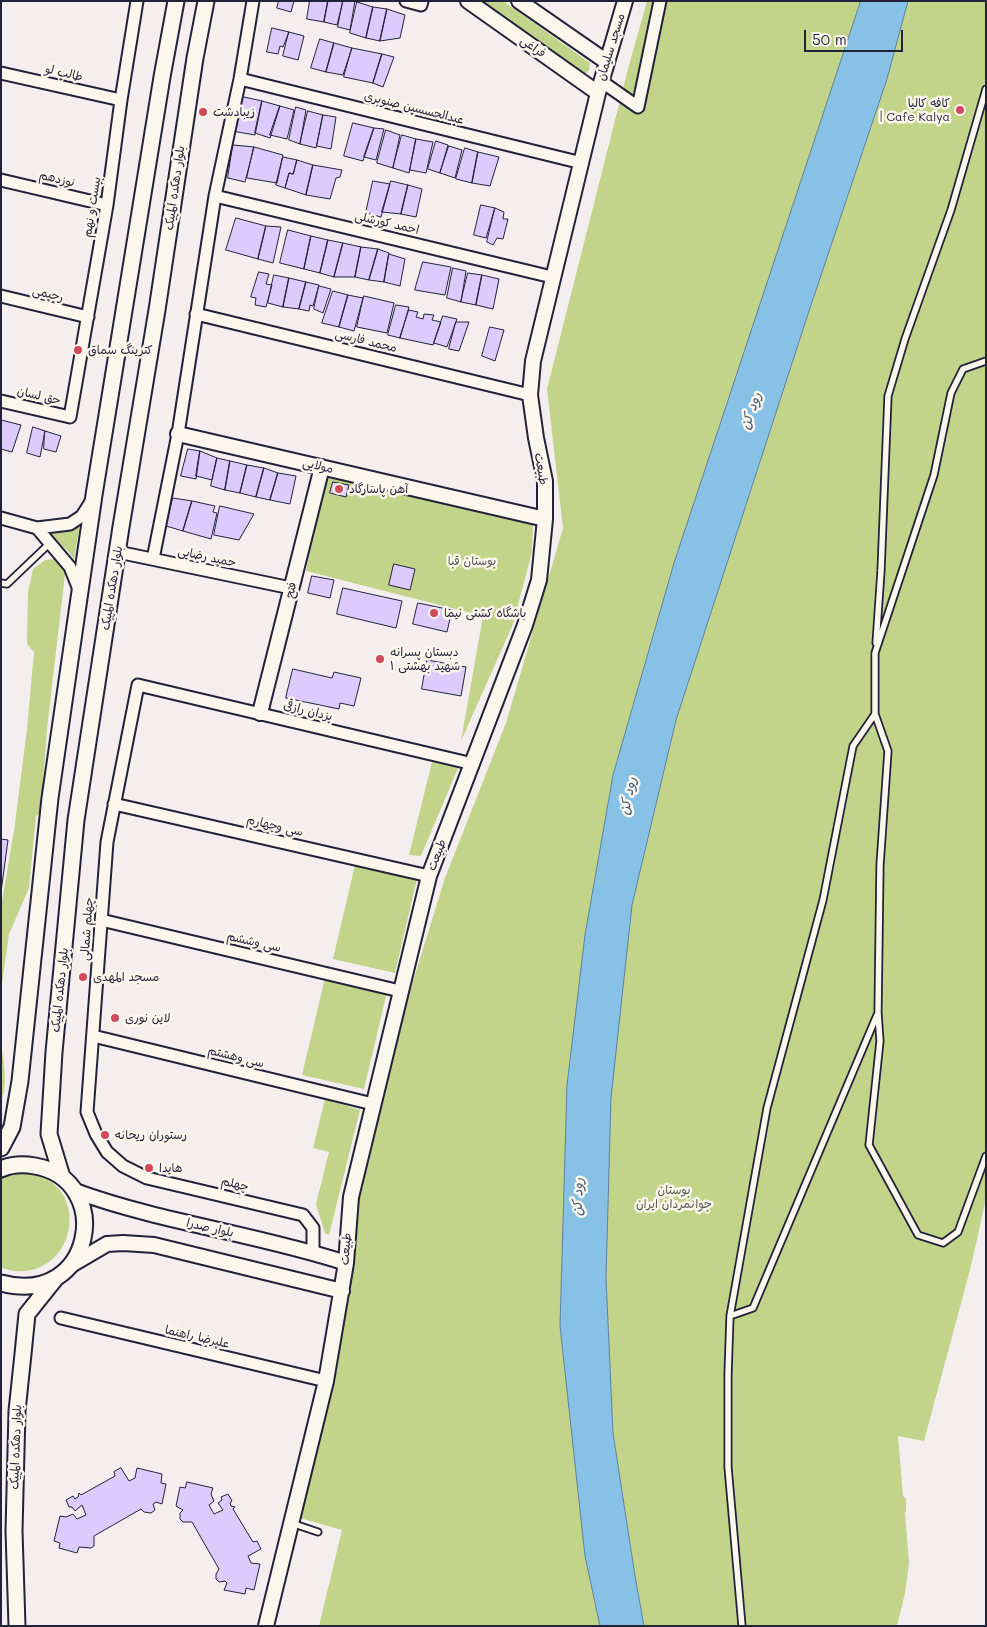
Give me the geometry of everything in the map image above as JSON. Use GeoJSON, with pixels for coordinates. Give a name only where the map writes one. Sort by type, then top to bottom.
{"type":"FeatureCollection","features":[{"type":"Feature","properties":{"kind":"main road"},"geometry":{"type":"LineString","coordinates":[[1,1148],[12,1127],[20,1082],[50,798],[94,495],[176,1]]}},
{"type":"Feature","properties":{"kind":"main road","name":"بلوار دهکده المپیک"},"geometry":{"type":"LineString","coordinates":[[62,1177],[49,1134],[54,1052],[76,820],[156,320],[194,58],[206,1]]}},
{"type":"Feature","properties":{"kind":"main road"},"geometry":{"type":"LineString","coordinates":[[1,1169],[25,1164],[44,1168],[62,1177],[75,1191],[83,1208],[86,1228],[82,1246],[73,1264],[55,1279],[36,1286],[17,1287],[1,1283]]}},
{"type":"Feature","properties":{"kind":"main road","name":"بلوار دهکده المپیک"},"geometry":{"type":"LineString","coordinates":[[16,1626],[15,1501],[17,1411],[22,1354],[27,1314],[55,1279]]}},
{"type":"Feature","properties":{"kind":"street","name":"بیست و نهم"},"geometry":{"type":"LineString","coordinates":[[70,417],[107,205],[137,1]]}},
{"type":"Feature","properties":{"kind":"street"},"geometry":{"type":"LineString","coordinates":[[153,559],[178,434],[215,196],[240,78],[253,1]]}},
{"type":"Feature","properties":{"kind":"street"},"geometry":{"type":"LineString","coordinates":[[406,1],[421,5],[422,1]]}},
{"type":"Feature","properties":{"kind":"street","name":"فراغی"},"geometry":{"type":"LineString","coordinates":[[468,1],[600,87]]}},
{"type":"Feature","properties":{"kind":"street"},"geometry":{"type":"LineString","coordinates":[[518,1],[607,62]]}},
{"type":"Feature","properties":{"kind":"street","name":"مسجد سلیمان"},"geometry":{"type":"LineString","coordinates":[[600,87],[625,1]]}},
{"type":"Feature","properties":{"kind":"street"},"geometry":{"type":"LineString","coordinates":[[600,87],[638,107],[660,1]]}},
{"type":"Feature","properties":{"kind":"street","name":"طالب لو"},"geometry":{"type":"LineString","coordinates":[[1,73],[121,100]]}},
{"type":"Feature","properties":{"kind":"street","name":"عبدالحسسین صنوبری"},"geometry":{"type":"LineString","coordinates":[[240,78],[582,163]]}},
{"type":"Feature","properties":{"kind":"street","name":"طبیعت"},"geometry":{"type":"LineString","coordinates":[[266,1626],[326,1382],[346,1263],[351,1197],[429,876],[525,625],[539,580],[545,519],[545,481],[530,395],[533,361],[600,87]]}},
{"type":"Feature","properties":{"kind":"street","name":"نوزدهم"},"geometry":{"type":"LineString","coordinates":[[1,180],[107,205]]}},
{"type":"Feature","properties":{"kind":"street","name":"احمد کورشلی"},"geometry":{"type":"LineString","coordinates":[[215,196],[552,277]]}},
{"type":"Feature","properties":{"kind":"street","name":"رحیمی"},"geometry":{"type":"LineString","coordinates":[[1,296],[88,318]]}},
{"type":"Feature","properties":{"kind":"street","name":"محمد فارسی"},"geometry":{"type":"LineString","coordinates":[[196,314],[530,395]]}},
{"type":"Feature","properties":{"kind":"street","name":"حق لسان"},"geometry":{"type":"LineString","coordinates":[[1,401],[70,417]]}},
{"type":"Feature","properties":{"kind":"street","name":"مولایی"},"geometry":{"type":"LineString","coordinates":[[178,434],[545,519]]}},
{"type":"Feature","properties":{"kind":"street","name":"فتح"},"geometry":{"type":"LineString","coordinates":[[260,713],[322,467]]}},
{"type":"Feature","properties":{"kind":"street"},"geometry":{"type":"LineString","coordinates":[[1,518],[37,528],[70,524],[82,516],[94,495]]}},
{"type":"Feature","properties":{"kind":"street"},"geometry":{"type":"LineString","coordinates":[[37,528],[70,567],[80,592]]}},
{"type":"Feature","properties":{"kind":"street","name":"حمید رضایی"},"geometry":{"type":"LineString","coordinates":[[118,552],[291,588]]}},
{"type":"Feature","properties":{"kind":"street","name":"یزدان رازقی"},"geometry":{"type":"LineString","coordinates":[[138,685],[472,764]]}},
{"type":"Feature","properties":{"kind":"street","name":"چهلم شمالی"},"geometry":{"type":"LineString","coordinates":[[123,1166],[107,1152],[96,1134],[87,1112],[107,842],[138,685]]}},
{"type":"Feature","properties":{"kind":"street","name":"سی وچهارم"},"geometry":{"type":"LineString","coordinates":[[114,804],[429,876]]}},
{"type":"Feature","properties":{"kind":"street","name":"سی وششم"},"geometry":{"type":"LineString","coordinates":[[101,920],[400,991]]}},
{"type":"Feature","properties":{"kind":"street","name":"سی وهشتم"},"geometry":{"type":"LineString","coordinates":[[93,1036],[373,1104]]}},
{"type":"Feature","properties":{"kind":"street","name":"چهلم"},"geometry":{"type":"LineString","coordinates":[[123,1166],[147,1178],[302,1215],[312,1228],[313,1253]]}},
{"type":"Feature","properties":{"kind":"street","name":"بلوار صدرا"},"geometry":{"type":"LineString","coordinates":[[75,1191],[122,1207],[313,1253],[346,1263]]}},
{"type":"Feature","properties":{"kind":"street"},"geometry":{"type":"LineString","coordinates":[[73,1264],[108,1244],[154,1245],[342,1291]]}},
{"type":"Feature","properties":{"kind":"street","name":"علیرضا راهنما"},"geometry":{"type":"LineString","coordinates":[[61,1318],[326,1382]]}},
{"type":"Feature","properties":{"kind":"lane"},"geometry":{"type":"LineString","coordinates":[[986,90],[951,210],[905,339],[888,396],[881,571],[875,653],[875,714],[888,751],[880,865],[878,1013],[880,1041],[869,1145],[918,1235],[943,1243],[958,1232],[986,1156]]}},
{"type":"Feature","properties":{"kind":"lane"},"geometry":{"type":"LineString","coordinates":[[875,653],[934,475],[951,392],[964,369],[986,361]]}},
{"type":"Feature","properties":{"kind":"lane"},"geometry":{"type":"LineString","coordinates":[[1,583],[7,584],[50,543]]}},
{"type":"Feature","properties":{"kind":"lane"},"geometry":{"type":"LineString","coordinates":[[742,1626],[728,1467],[730,1316],[767,1108],[823,900],[854,746],[875,714]]}},
{"type":"Feature","properties":{"kind":"lane"},"geometry":{"type":"LineString","coordinates":[[730,1316],[753,1308],[878,1013]]}},
{"type":"Feature","properties":{"kind":"lane"},"geometry":{"type":"LineString","coordinates":[[291,1523],[318,1532]]}},
{"type":"Feature","properties":{"kind":"green space"},"geometry":{"type":"Polygon","coordinates":[[[482,1],[503,1],[590,63],[589,70],[584,75],[482,1]]]}},
{"type":"Feature","properties":{"kind":"green space","name":"بوستان جوانمردان ایران"},"geometry":{"type":"Polygon","coordinates":[[[647,1],[986,1],[986,1199],[971,1266],[924,1441],[898,1436],[903,1496],[906,1499],[905,1513],[909,1563],[905,1593],[897,1626],[319,1626],[342,1530],[300,1518],[329,1382],[352,1231],[409,994],[445,878],[506,723],[563,528],[547,389],[647,1]]]}},
{"type":"Feature","properties":{"kind":"green space","name":"بوستان قبا"},"geometry":{"type":"Polygon","coordinates":[[[325,475],[533,523],[532,552],[513,624],[461,741],[483,616],[306,571],[325,475]]]}},
{"type":"Feature","properties":{"kind":"green space"},"geometry":{"type":"Polygon","coordinates":[[[80,522],[74,560],[69,552],[47,532],[57,532],[80,522]]]}},
{"type":"Feature","properties":{"kind":"green space"},"geometry":{"type":"Polygon","coordinates":[[[54,559],[61,564],[65,574],[47,729],[41,812],[36,816],[29,888],[9,934],[1,990],[1,907],[14,831],[27,729],[34,652],[27,644],[28,592],[33,569],[45,560],[54,559]]]}},
{"type":"Feature","properties":{"kind":"green space"},"geometry":{"type":"Polygon","coordinates":[[[432,762],[458,768],[421,856],[409,855],[432,762]]]}},
{"type":"Feature","properties":{"kind":"green space"},"geometry":{"type":"Polygon","coordinates":[[[355,865],[417,879],[395,973],[333,959],[355,865]]]}},
{"type":"Feature","properties":{"kind":"green space"},"geometry":{"type":"Polygon","coordinates":[[[325,978],[387,992],[364,1089],[302,1075],[325,978]]]}},
{"type":"Feature","properties":{"kind":"green space"},"geometry":{"type":"Polygon","coordinates":[[[1,1045],[5,1081],[1,1101],[1,1045]]]}},
{"type":"Feature","properties":{"kind":"green space"},"geometry":{"type":"Polygon","coordinates":[[[325,1099],[360,1110],[329,1235],[325,1233],[316,1204],[329,1152],[313,1148],[325,1099]]]}},
{"type":"Feature","properties":{"kind":"green space"},"geometry":{"type":"Polygon","coordinates":[[[12,1173],[42,1177],[56,1186],[65,1198],[69,1212],[69,1227],[65,1241],[57,1254],[46,1264],[31,1270],[16,1271],[1,1267],[1,1177],[12,1173]]]}},
{"type":"Feature","properties":{"kind":"water","name":"رود کن"},"geometry":{"type":"Polygon","coordinates":[[[861,1],[908,1],[887,79],[809,311],[676,720],[632,905],[611,1098],[606,1278],[613,1433],[644,1626],[600,1626],[585,1556],[560,1326],[567,1085],[585,935],[613,775],[674,563],[861,1]]]}},
{"type":"Feature","properties":{"kind":"building"},"geometry":{"type":"Polygon","coordinates":[[[279,1],[294,1],[291,12],[277,8],[279,1]]]}},
{"type":"Feature","properties":{"kind":"building"},"geometry":{"type":"Polygon","coordinates":[[[310,1],[328,1],[324,22],[307,19],[310,1]]]}},
{"type":"Feature","properties":{"kind":"building"},"geometry":{"type":"Polygon","coordinates":[[[328,1],[343,1],[337,25],[324,22],[328,1]]]}},
{"type":"Feature","properties":{"kind":"building"},"geometry":{"type":"Polygon","coordinates":[[[343,1],[355,1],[350,30],[338,27],[343,1]]]}},
{"type":"Feature","properties":{"kind":"building"},"geometry":{"type":"Polygon","coordinates":[[[357,2],[373,7],[366,38],[350,33],[357,2]]]}},
{"type":"Feature","properties":{"kind":"building"},"geometry":{"type":"Polygon","coordinates":[[[373,7],[387,9],[380,41],[366,38],[373,7]]]}},
{"type":"Feature","properties":{"kind":"building"},"geometry":{"type":"Polygon","coordinates":[[[387,9],[405,15],[400,38],[380,41],[387,9]]]}},
{"type":"Feature","properties":{"kind":"building"},"geometry":{"type":"Polygon","coordinates":[[[272,28],[289,32],[283,47],[280,46],[278,54],[267,52],[272,28]]]}},
{"type":"Feature","properties":{"kind":"building"},"geometry":{"type":"Polygon","coordinates":[[[289,32],[304,36],[298,60],[283,56],[289,32]]]}},
{"type":"Feature","properties":{"kind":"building"},"geometry":{"type":"Polygon","coordinates":[[[320,39],[334,43],[326,72],[311,68],[320,39]]]}},
{"type":"Feature","properties":{"kind":"building"},"geometry":{"type":"Polygon","coordinates":[[[334,43],[352,48],[343,75],[326,72],[334,43]]]}},
{"type":"Feature","properties":{"kind":"building"},"geometry":{"type":"Polygon","coordinates":[[[352,48],[382,54],[373,83],[344,77],[352,48]]]}},
{"type":"Feature","properties":{"kind":"building"},"geometry":{"type":"Polygon","coordinates":[[[382,54],[394,57],[383,87],[373,83],[382,54]]]}},
{"type":"Feature","properties":{"kind":"building"},"geometry":{"type":"Polygon","coordinates":[[[244,97],[262,101],[255,135],[232,131],[237,102],[244,97]]]}},
{"type":"Feature","properties":{"kind":"building"},"geometry":{"type":"Polygon","coordinates":[[[262,101],[280,106],[270,138],[255,133],[262,101]]]}},
{"type":"Feature","properties":{"kind":"building"},"geometry":{"type":"Polygon","coordinates":[[[280,106],[294,110],[287,139],[270,135],[280,106]]]}},
{"type":"Feature","properties":{"kind":"building"},"geometry":{"type":"Polygon","coordinates":[[[296,107],[306,110],[300,144],[289,140],[296,107]]]}},
{"type":"Feature","properties":{"kind":"building"},"geometry":{"type":"Polygon","coordinates":[[[308,111],[323,115],[316,148],[300,144],[308,111]]]}},
{"type":"Feature","properties":{"kind":"building"},"geometry":{"type":"Polygon","coordinates":[[[323,115],[336,117],[331,149],[317,146],[323,115]]]}},
{"type":"Feature","properties":{"kind":"building"},"geometry":{"type":"Polygon","coordinates":[[[353,123],[374,128],[363,161],[344,156],[353,123]]]}},
{"type":"Feature","properties":{"kind":"building"},"geometry":{"type":"Polygon","coordinates":[[[374,128],[384,129],[376,160],[364,157],[374,128]]]}},
{"type":"Feature","properties":{"kind":"building"},"geometry":{"type":"Polygon","coordinates":[[[386,130],[400,135],[393,168],[377,163],[386,130]]]}},
{"type":"Feature","properties":{"kind":"building"},"geometry":{"type":"Polygon","coordinates":[[[402,135],[416,139],[409,173],[393,168],[402,135]]]}},
{"type":"Feature","properties":{"kind":"building"},"geometry":{"type":"Polygon","coordinates":[[[416,139],[433,142],[426,173],[410,170],[416,139]]]}},
{"type":"Feature","properties":{"kind":"building"},"geometry":{"type":"Polygon","coordinates":[[[436,141],[448,145],[440,173],[428,169],[436,141]]]}},
{"type":"Feature","properties":{"kind":"building"},"geometry":{"type":"Polygon","coordinates":[[[233,145],[254,147],[245,182],[228,178],[233,145]]]}},
{"type":"Feature","properties":{"kind":"building"},"geometry":{"type":"Polygon","coordinates":[[[449,146],[462,150],[455,178],[440,173],[449,146]]]}},
{"type":"Feature","properties":{"kind":"building"},"geometry":{"type":"Polygon","coordinates":[[[254,147],[283,155],[277,183],[247,178],[254,147]]]}},
{"type":"Feature","properties":{"kind":"building"},"geometry":{"type":"Polygon","coordinates":[[[465,148],[478,152],[472,183],[456,179],[465,148]]]}},
{"type":"Feature","properties":{"kind":"building"},"geometry":{"type":"Polygon","coordinates":[[[478,152],[499,157],[490,186],[472,183],[478,152]]]}},
{"type":"Feature","properties":{"kind":"building"},"geometry":{"type":"Polygon","coordinates":[[[283,157],[297,160],[293,174],[289,173],[285,188],[276,185],[283,157]]]}},
{"type":"Feature","properties":{"kind":"building"},"geometry":{"type":"Polygon","coordinates":[[[297,160],[313,165],[306,195],[285,188],[289,173],[293,174],[297,160]]]}},
{"type":"Feature","properties":{"kind":"building"},"geometry":{"type":"Polygon","coordinates":[[[313,165],[342,170],[340,177],[336,178],[330,199],[306,195],[313,165]]]}},
{"type":"Feature","properties":{"kind":"building"},"geometry":{"type":"Polygon","coordinates":[[[373,181],[390,184],[381,217],[366,213],[373,181]]]}},
{"type":"Feature","properties":{"kind":"building"},"geometry":{"type":"Polygon","coordinates":[[[391,181],[408,185],[401,214],[382,212],[391,181]]]}},
{"type":"Feature","properties":{"kind":"building"},"geometry":{"type":"Polygon","coordinates":[[[408,185],[422,189],[416,217],[401,214],[408,185]]]}},
{"type":"Feature","properties":{"kind":"building"},"geometry":{"type":"Polygon","coordinates":[[[481,205],[495,208],[486,238],[474,235],[481,205]]]}},
{"type":"Feature","properties":{"kind":"building"},"geometry":{"type":"Polygon","coordinates":[[[495,208],[504,212],[503,219],[508,219],[503,239],[497,238],[493,245],[487,242],[495,208]]]}},
{"type":"Feature","properties":{"kind":"building"},"geometry":{"type":"Polygon","coordinates":[[[236,218],[266,226],[258,259],[226,250],[236,218]]]}},
{"type":"Feature","properties":{"kind":"building"},"geometry":{"type":"Polygon","coordinates":[[[266,226],[281,227],[273,263],[258,259],[266,226]]]}},
{"type":"Feature","properties":{"kind":"building"},"geometry":{"type":"Polygon","coordinates":[[[288,230],[311,236],[304,269],[280,263],[288,230]]]}},
{"type":"Feature","properties":{"kind":"building"},"geometry":{"type":"Polygon","coordinates":[[[311,236],[328,240],[320,273],[304,269],[311,236]]]}},
{"type":"Feature","properties":{"kind":"building"},"geometry":{"type":"Polygon","coordinates":[[[328,240],[343,243],[334,277],[320,273],[328,240]]]}},
{"type":"Feature","properties":{"kind":"building"},"geometry":{"type":"Polygon","coordinates":[[[343,243],[361,247],[355,277],[334,277],[343,243]]]}},
{"type":"Feature","properties":{"kind":"building"},"geometry":{"type":"Polygon","coordinates":[[[361,247],[378,249],[369,280],[355,277],[361,247]]]}},
{"type":"Feature","properties":{"kind":"building"},"geometry":{"type":"Polygon","coordinates":[[[378,249],[389,253],[384,282],[369,280],[378,249]]]}},
{"type":"Feature","properties":{"kind":"building"},"geometry":{"type":"Polygon","coordinates":[[[389,254],[405,259],[400,286],[384,282],[389,254]]]}},
{"type":"Feature","properties":{"kind":"building"},"geometry":{"type":"Polygon","coordinates":[[[423,262],[451,267],[445,295],[415,290],[423,262]]]}},
{"type":"Feature","properties":{"kind":"building"},"geometry":{"type":"Polygon","coordinates":[[[453,268],[466,271],[461,302],[447,298],[453,268]]]}},
{"type":"Feature","properties":{"kind":"building"},"geometry":{"type":"Polygon","coordinates":[[[259,272],[269,274],[266,284],[272,285],[266,307],[255,305],[256,298],[251,297],[259,272]]]}},
{"type":"Feature","properties":{"kind":"building"},"geometry":{"type":"Polygon","coordinates":[[[468,273],[482,275],[476,305],[461,302],[468,273]]]}},
{"type":"Feature","properties":{"kind":"building"},"geometry":{"type":"Polygon","coordinates":[[[274,275],[289,278],[283,307],[268,303],[274,275]]]}},
{"type":"Feature","properties":{"kind":"building"},"geometry":{"type":"Polygon","coordinates":[[[482,275],[499,279],[493,309],[476,305],[482,275]]]}},
{"type":"Feature","properties":{"kind":"building"},"geometry":{"type":"Polygon","coordinates":[[[289,278],[306,282],[299,309],[283,307],[289,278]]]}},
{"type":"Feature","properties":{"kind":"building"},"geometry":{"type":"Polygon","coordinates":[[[306,282],[319,285],[313,306],[310,305],[309,311],[299,309],[306,282]]]}},
{"type":"Feature","properties":{"kind":"building"},"geometry":{"type":"Polygon","coordinates":[[[319,286],[331,289],[323,313],[314,309],[319,286]]]}},
{"type":"Feature","properties":{"kind":"building"},"geometry":{"type":"Polygon","coordinates":[[[333,291],[348,295],[339,327],[322,323],[333,291]]]}},
{"type":"Feature","properties":{"kind":"building"},"geometry":{"type":"Polygon","coordinates":[[[348,295],[363,298],[354,331],[339,327],[348,295]]]}},
{"type":"Feature","properties":{"kind":"building"},"geometry":{"type":"Polygon","coordinates":[[[364,296],[394,303],[387,333],[357,327],[364,296]]]}},
{"type":"Feature","properties":{"kind":"building"},"geometry":{"type":"Polygon","coordinates":[[[396,305],[409,307],[400,338],[388,335],[396,305]]]}},
{"type":"Feature","properties":{"kind":"building"},"geometry":{"type":"Polygon","coordinates":[[[409,310],[418,312],[416,317],[423,319],[424,314],[434,315],[432,320],[441,322],[433,345],[400,338],[409,310]]]}},
{"type":"Feature","properties":{"kind":"building"},"geometry":{"type":"Polygon","coordinates":[[[443,316],[457,319],[447,347],[434,343],[443,316]]]}},
{"type":"Feature","properties":{"kind":"building"},"geometry":{"type":"Polygon","coordinates":[[[456,322],[469,322],[459,351],[449,349],[456,322]]]}},
{"type":"Feature","properties":{"kind":"building"},"geometry":{"type":"Polygon","coordinates":[[[490,327],[504,330],[495,361],[482,356],[490,327]]]}},
{"type":"Feature","properties":{"kind":"building"},"geometry":{"type":"Polygon","coordinates":[[[1,420],[21,425],[12,452],[1,449],[1,420]]]}},
{"type":"Feature","properties":{"kind":"building"},"geometry":{"type":"Polygon","coordinates":[[[33,427],[45,431],[40,457],[27,453],[33,427]]]}},
{"type":"Feature","properties":{"kind":"building"},"geometry":{"type":"Polygon","coordinates":[[[45,431],[61,436],[56,452],[44,449],[45,431]]]}},
{"type":"Feature","properties":{"kind":"building"},"geometry":{"type":"Polygon","coordinates":[[[188,449],[200,451],[196,479],[181,476],[188,449]]]}},
{"type":"Feature","properties":{"kind":"building"},"geometry":{"type":"Polygon","coordinates":[[[200,451],[217,458],[212,480],[196,476],[200,451]]]}},
{"type":"Feature","properties":{"kind":"building"},"geometry":{"type":"Polygon","coordinates":[[[217,458],[230,461],[225,490],[211,486],[217,458]]]}},
{"type":"Feature","properties":{"kind":"building"},"geometry":{"type":"Polygon","coordinates":[[[230,461],[247,465],[240,493],[225,490],[230,461]]]}},
{"type":"Feature","properties":{"kind":"building"},"geometry":{"type":"Polygon","coordinates":[[[247,465],[264,468],[256,497],[240,493],[247,465]]]}},
{"type":"Feature","properties":{"kind":"building"},"geometry":{"type":"Polygon","coordinates":[[[264,468],[278,473],[270,500],[256,497],[264,468]]]}},
{"type":"Feature","properties":{"kind":"building"},"geometry":{"type":"Polygon","coordinates":[[[278,473],[296,476],[290,504],[270,500],[278,473]]]}},
{"type":"Feature","properties":{"kind":"building","name":"آهن پاسارگاد"},"geometry":{"type":"Polygon","coordinates":[[[333,482],[349,485],[346,497],[330,493],[333,482]]]}},
{"type":"Feature","properties":{"kind":"building"},"geometry":{"type":"Polygon","coordinates":[[[173,498],[192,501],[183,531],[166,526],[173,498]]]}},
{"type":"Feature","properties":{"kind":"building"},"geometry":{"type":"Polygon","coordinates":[[[192,501],[215,506],[213,512],[217,513],[211,539],[183,531],[192,501]]]}},
{"type":"Feature","properties":{"kind":"building"},"geometry":{"type":"Polygon","coordinates":[[[220,506],[254,514],[239,540],[214,535],[220,506]]]}},
{"type":"Feature","properties":{"kind":"building"},"geometry":{"type":"Polygon","coordinates":[[[394,564],[415,569],[410,590],[389,585],[394,564]]]}},
{"type":"Feature","properties":{"kind":"building"},"geometry":{"type":"Polygon","coordinates":[[[312,576],[334,580],[330,598],[308,593],[312,576]]]}},
{"type":"Feature","properties":{"kind":"building"},"geometry":{"type":"Polygon","coordinates":[[[343,588],[402,601],[396,628],[337,614],[343,588]]]}},
{"type":"Feature","properties":{"kind":"building"},"geometry":{"type":"Polygon","coordinates":[[[418,603],[452,610],[447,632],[413,624],[418,603]]]}},
{"type":"Feature","properties":{"kind":"building"},"geometry":{"type":"Polygon","coordinates":[[[427,660],[466,667],[461,696],[422,689],[427,660]]]}},
{"type":"Feature","properties":{"kind":"building"},"geometry":{"type":"Polygon","coordinates":[[[293,669],[332,678],[334,672],[361,678],[354,706],[340,703],[339,709],[286,698],[293,669]]]}},
{"type":"Feature","properties":{"kind":"building"},"geometry":{"type":"Polygon","coordinates":[[[1,839],[8,840],[1,892],[1,839]]]}},
{"type":"Feature","properties":{"kind":"building"},"geometry":{"type":"Polygon","coordinates":[[[121,1468],[129,1481],[135,1478],[137,1468],[162,1474],[161,1483],[166,1484],[162,1504],[156,1502],[153,1504],[155,1510],[151,1513],[144,1512],[141,1509],[94,1536],[94,1546],[91,1548],[79,1547],[77,1553],[59,1548],[60,1543],[54,1541],[60,1516],[66,1517],[73,1514],[77,1519],[86,1515],[82,1505],[75,1511],[72,1507],[69,1507],[66,1500],[73,1496],[75,1499],[79,1493],[81,1495],[115,1476],[114,1472],[121,1468]]]}},
{"type":"Feature","properties":{"kind":"building"},"geometry":{"type":"Polygon","coordinates":[[[187,1482],[213,1488],[211,1494],[214,1501],[209,1505],[214,1514],[223,1510],[218,1503],[222,1500],[221,1497],[228,1494],[232,1501],[230,1503],[231,1506],[235,1507],[233,1509],[253,1542],[257,1541],[261,1549],[248,1556],[251,1563],[260,1564],[254,1590],[246,1588],[245,1594],[224,1590],[227,1583],[225,1581],[219,1582],[216,1579],[219,1569],[192,1522],[183,1522],[180,1519],[180,1513],[183,1510],[176,1506],[180,1487],[185,1488],[187,1482]]]}},
{"type":"Feature","properties":{"kind":"place","name":"کافه کالیا | Cafe Kalya"},"geometry":{"type":"Point","coordinates":[960,110]}},
{"type":"Feature","properties":{"kind":"place","name":"زیبادشت"},"geometry":{"type":"Point","coordinates":[203,112]}},
{"type":"Feature","properties":{"kind":"place","name":"کترینگ سماق"},"geometry":{"type":"Point","coordinates":[78,350]}},
{"type":"Feature","properties":{"kind":"place","name":"آهن پاسارگاد"},"geometry":{"type":"Point","coordinates":[339,489]}},
{"type":"Feature","properties":{"kind":"place","name":"باشگاه کشتی نیما"},"geometry":{"type":"Point","coordinates":[434,613]}},
{"type":"Feature","properties":{"kind":"place","name":"دبستان پسرانه شهید بهشتی ۱"},"geometry":{"type":"Point","coordinates":[380,659]}},
{"type":"Feature","properties":{"kind":"place","name":"مسجد المهدی"},"geometry":{"type":"Point","coordinates":[83,977]}},
{"type":"Feature","properties":{"kind":"place","name":"لاین نوری"},"geometry":{"type":"Point","coordinates":[115,1018]}},
{"type":"Feature","properties":{"kind":"place","name":"رستوران ریحانه"},"geometry":{"type":"Point","coordinates":[105,1135]}},
{"type":"Feature","properties":{"kind":"place","name":"هایدا"},"geometry":{"type":"Point","coordinates":[149,1168]}}]}
